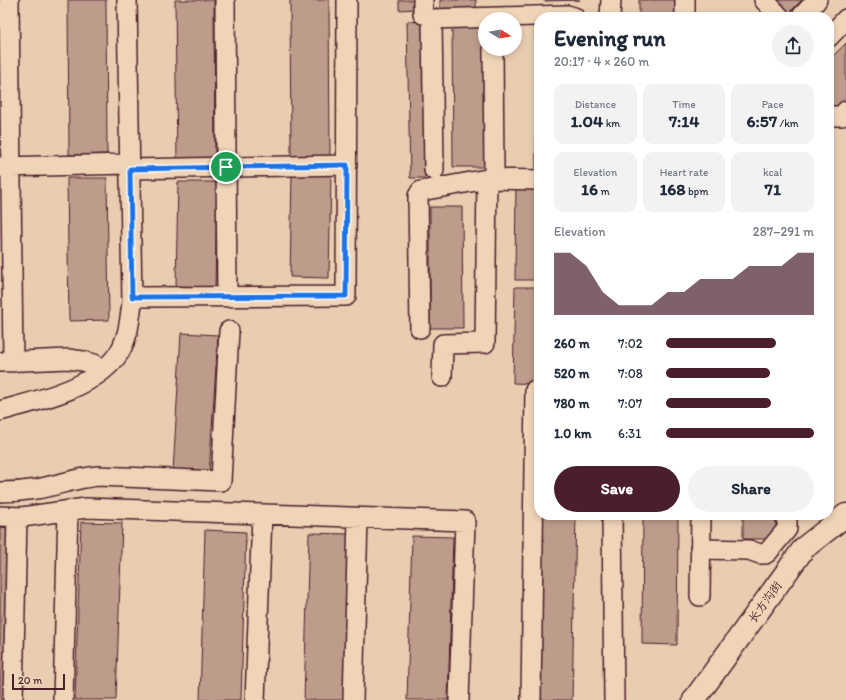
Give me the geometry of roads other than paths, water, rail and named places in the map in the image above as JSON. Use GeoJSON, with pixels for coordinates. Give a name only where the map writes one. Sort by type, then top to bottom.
{"type":"FeatureCollection","features":[{"type":"Feature","properties":{"kind":"street"},"geometry":{"type":"LineString","coordinates":[[9,0],[5,167],[7,362],[68,359],[89,362],[103,370]]}},
{"type":"Feature","properties":{"kind":"street"},"geometry":{"type":"LineString","coordinates":[[0,411],[73,388],[103,370],[116,356],[125,339],[130,320],[132,297],[127,0]]}},
{"type":"Feature","properties":{"kind":"street"},"geometry":{"type":"LineString","coordinates":[[225,0],[227,297]]}},
{"type":"Feature","properties":{"kind":"street"},"geometry":{"type":"LineString","coordinates":[[132,297],[346,296],[347,0]]}},
{"type":"Feature","properties":{"kind":"street"},"geometry":{"type":"LineString","coordinates":[[610,12],[611,0]]}},
{"type":"Feature","properties":{"kind":"street"},"geometry":{"type":"LineString","coordinates":[[685,0],[685,12]]}},
{"type":"Feature","properties":{"kind":"street"},"geometry":{"type":"LineString","coordinates":[[764,0],[775,12]]}},
{"type":"Feature","properties":{"kind":"street"},"geometry":{"type":"LineString","coordinates":[[806,12],[817,0]]}},
{"type":"Feature","properties":{"kind":"street"},"geometry":{"type":"LineString","coordinates":[[522,16],[534,16]]}},
{"type":"Feature","properties":{"kind":"street"},"geometry":{"type":"LineString","coordinates":[[434,170],[432,18],[478,18]]}},
{"type":"Feature","properties":{"kind":"street"},"geometry":{"type":"LineString","coordinates":[[834,32],[846,19]]}},
{"type":"Feature","properties":{"kind":"street"},"geometry":{"type":"LineString","coordinates":[[442,377],[443,344],[485,342],[493,56]]}},
{"type":"Feature","properties":{"kind":"street"},"geometry":{"type":"LineString","coordinates":[[5,167],[226,167],[347,165]]}},
{"type":"Feature","properties":{"kind":"street"},"geometry":{"type":"LineString","coordinates":[[420,328],[418,196],[421,191],[490,175],[534,179]]}},
{"type":"Feature","properties":{"kind":"street"},"geometry":{"type":"LineString","coordinates":[[0,492],[31,490],[98,476],[221,481],[229,331]]}},
{"type":"Feature","properties":{"kind":"street"},"geometry":{"type":"LineString","coordinates":[[531,700],[534,468]]}},
{"type":"Feature","properties":{"kind":"street"},"geometry":{"type":"LineString","coordinates":[[13,700],[9,517],[86,508],[465,521],[459,700]]}},
{"type":"Feature","properties":{"kind":"street"},"geometry":{"type":"LineString","coordinates":[[63,700],[68,510]]}},
{"type":"Feature","properties":{"kind":"street"},"geometry":{"type":"LineString","coordinates":[[255,700],[262,514]]}},
{"type":"Feature","properties":{"kind":"street","name":"长方沟街"},"geometry":{"type":"LineString","coordinates":[[694,700],[804,548],[846,515]]}},
{"type":"Feature","properties":{"kind":"street"},"geometry":{"type":"LineString","coordinates":[[353,700],[358,518]]}},
{"type":"Feature","properties":{"kind":"street"},"geometry":{"type":"LineString","coordinates":[[612,520],[614,700]]}},
{"type":"Feature","properties":{"kind":"street"},"geometry":{"type":"LineString","coordinates":[[700,596],[701,520]]}},
{"type":"Feature","properties":{"kind":"street"},"geometry":{"type":"LineString","coordinates":[[700,549],[749,550],[760,554],[765,554],[787,529],[787,520]]}}]}
